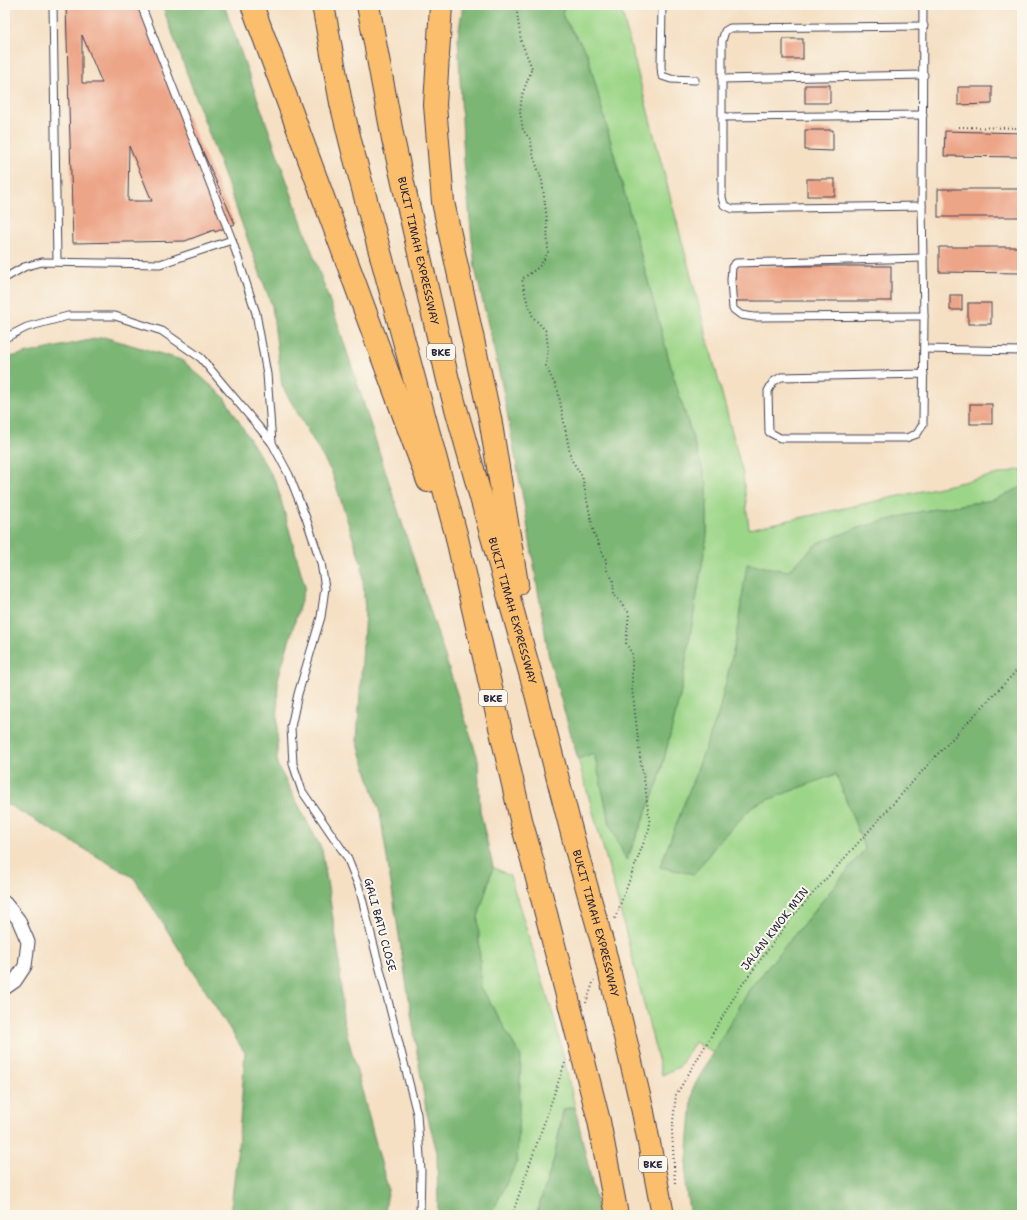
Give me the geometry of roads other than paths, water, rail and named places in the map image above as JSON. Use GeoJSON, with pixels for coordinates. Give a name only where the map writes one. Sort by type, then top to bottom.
{"type":"FeatureCollection","features":[{"type":"Feature","properties":{"kind":"highway"},"geometry":{"type":"LineString","coordinates":[[252,5],[441,515],[446,526],[456,534]]}},
{"type":"Feature","properties":{"kind":"highway","name":"BKE"},"geometry":{"type":"LineString","coordinates":[[323,5],[341,103],[456,534],[522,824],[599,1122],[617,1215]]}},
{"type":"Feature","properties":{"kind":"highway","name":"BUKIT TIMAH EXPRESSWAY"},"geometry":{"type":"LineString","coordinates":[[368,5],[393,139],[448,380],[536,694],[603,946],[643,1112],[662,1215]]}},
{"type":"Feature","properties":{"kind":"highway"},"geometry":{"type":"LineString","coordinates":[[441,6],[436,105],[443,202],[490,418],[536,694]]}},
{"type":"Feature","properties":{"kind":"street"},"geometry":{"type":"LineString","coordinates":[[5,903],[18,919],[28,942],[25,966],[15,981],[5,988]]}},
{"type":"Feature","properties":{"kind":"lane"},"geometry":{"type":"LineString","coordinates":[[53,5],[57,261]]}},
{"type":"Feature","properties":{"kind":"lane"},"geometry":{"type":"LineString","coordinates":[[141,5],[232,240],[256,313],[263,345],[267,374],[272,443]]}},
{"type":"Feature","properties":{"kind":"lane"},"geometry":{"type":"LineString","coordinates":[[662,5],[662,76],[671,79],[695,80]]}},
{"type":"Feature","properties":{"kind":"lane"},"geometry":{"type":"LineString","coordinates":[[923,5],[924,26],[922,206],[924,316],[924,374],[923,424],[917,434],[906,438],[780,438],[769,432],[768,391],[773,382],[780,378],[924,374]]}},
{"type":"Feature","properties":{"kind":"lane"},"geometry":{"type":"LineString","coordinates":[[922,206],[733,208],[724,205],[722,197],[722,41],[725,31],[730,28],[924,26]]}},
{"type":"Feature","properties":{"kind":"lane"},"geometry":{"type":"LineString","coordinates":[[722,79],[924,75]]}},
{"type":"Feature","properties":{"kind":"lane"},"geometry":{"type":"LineString","coordinates":[[722,116],[923,115]]}},
{"type":"Feature","properties":{"kind":"lane"},"geometry":{"type":"LineString","coordinates":[[5,278],[34,263],[57,261],[143,265],[160,264],[232,240]]}},
{"type":"Feature","properties":{"kind":"lane"},"geometry":{"type":"LineString","coordinates":[[923,258],[736,263],[732,267],[731,280],[733,309],[741,315],[754,317],[924,316]]}},
{"type":"Feature","properties":{"kind":"lane"},"geometry":{"type":"LineString","coordinates":[[5,338],[27,327],[68,316],[115,316],[162,331],[201,358],[272,443]]}},
{"type":"Feature","properties":{"kind":"lane"},"geometry":{"type":"LineString","coordinates":[[924,349],[1022,351]]}},
{"type":"Feature","properties":{"kind":"lane","name":"GALI BATU CLOSE"},"geometry":{"type":"LineString","coordinates":[[272,443],[289,475],[306,518],[321,563],[325,588],[321,617],[298,694],[291,727],[293,764],[302,791],[347,857],[359,887],[417,1114],[421,1171],[420,1215]]}}]}
